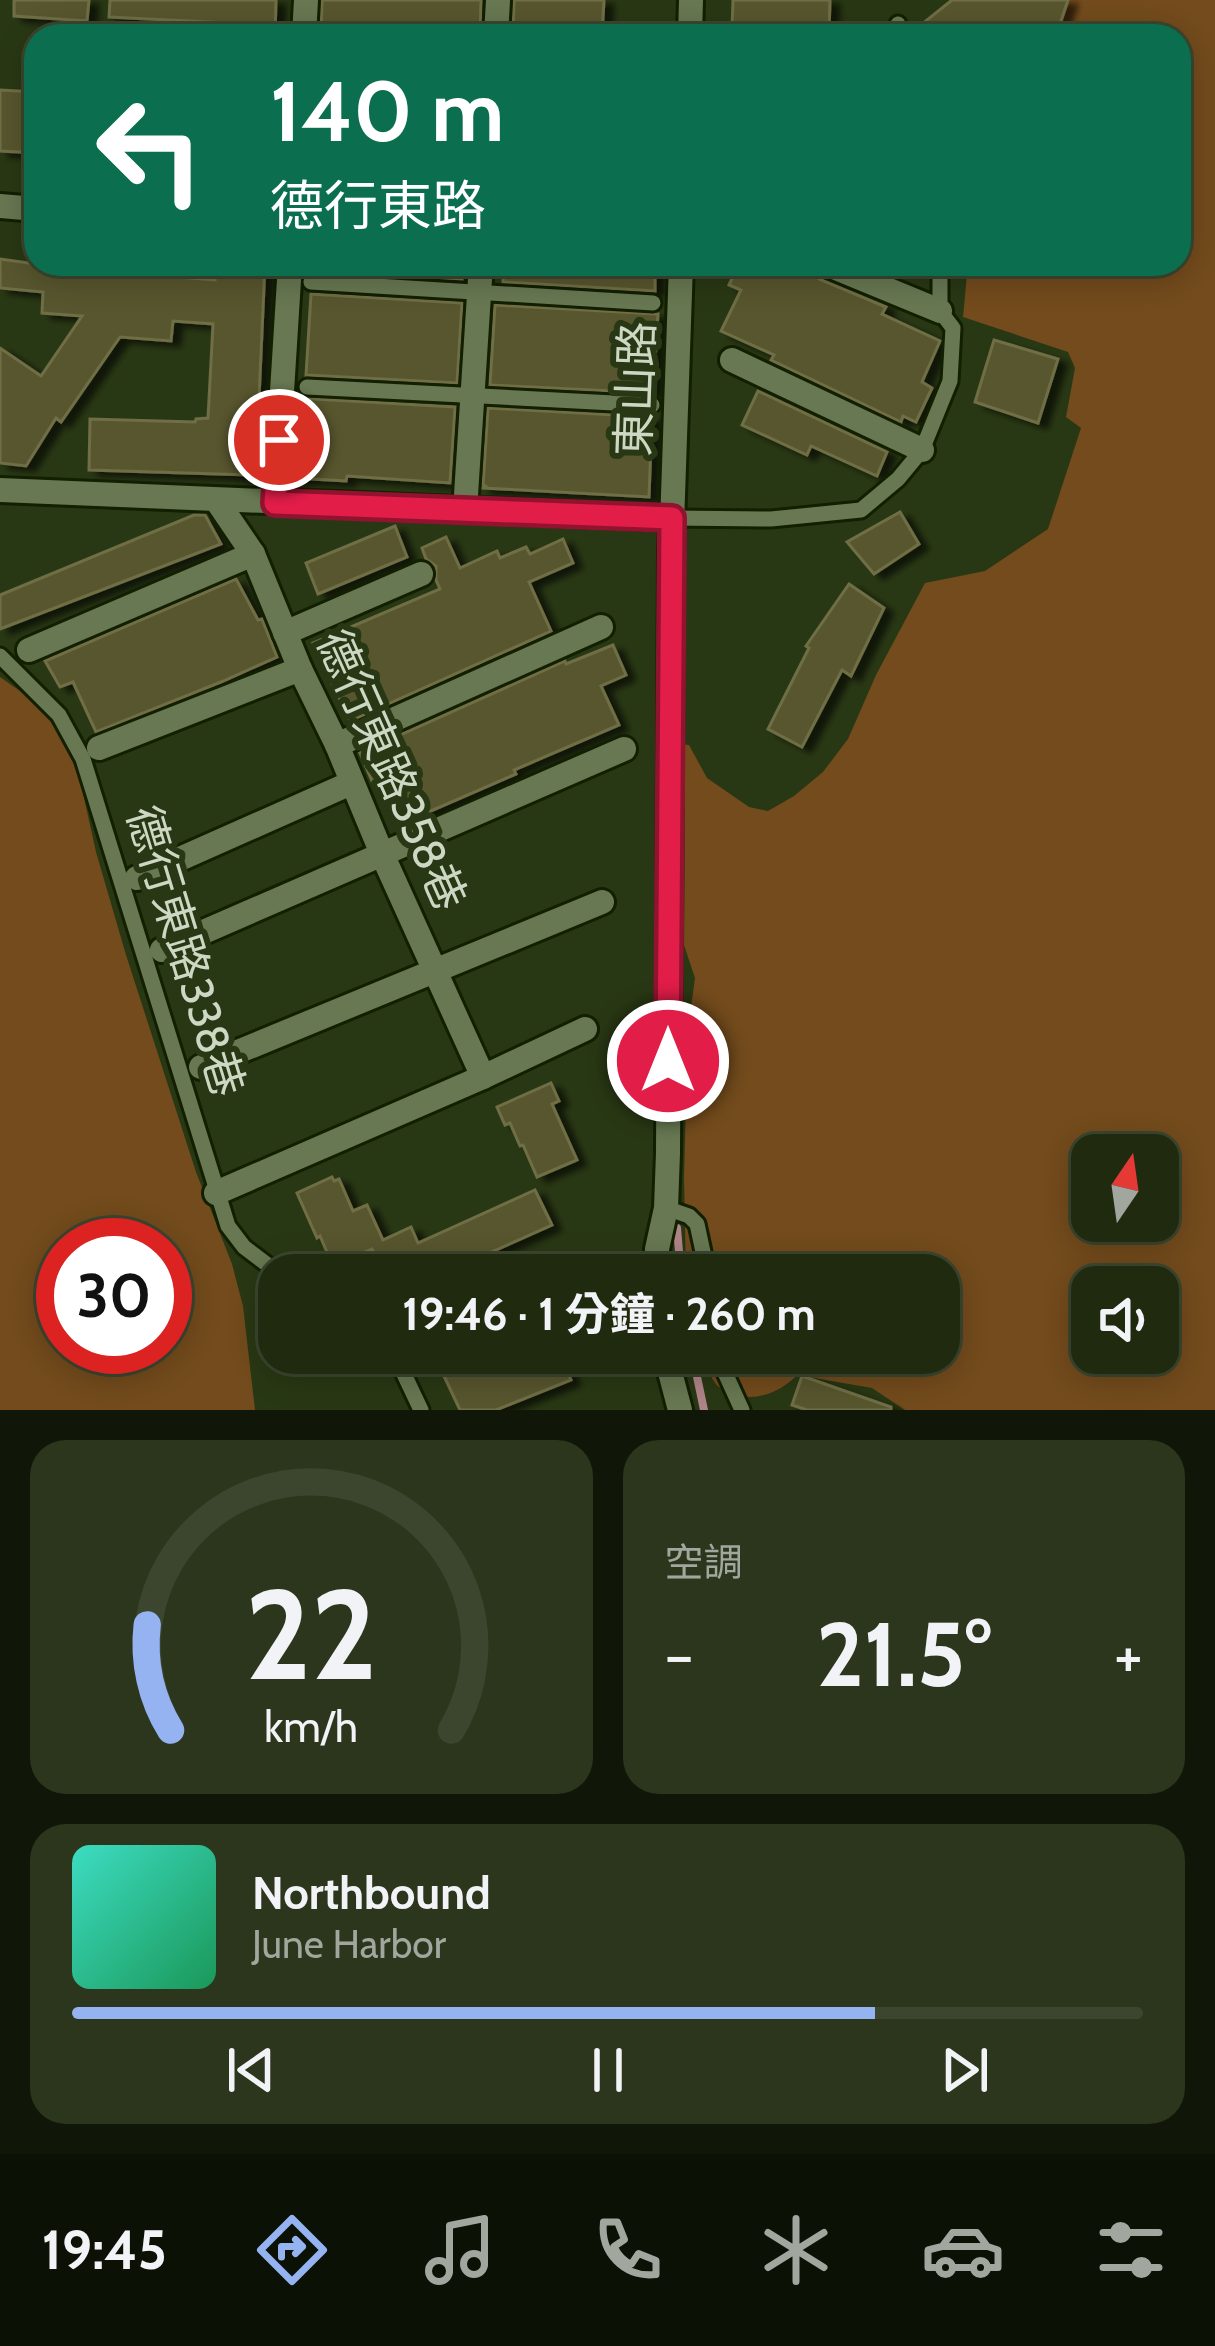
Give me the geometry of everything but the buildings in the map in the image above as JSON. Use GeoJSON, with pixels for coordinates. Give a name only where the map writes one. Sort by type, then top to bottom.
{"type":"FeatureCollection","features":[{"type":"Feature","properties":{"kind":"street"},"geometry":{"type":"LineString","coordinates":[[275,503],[289,276]]}},
{"type":"Feature","properties":{"kind":"street"},"geometry":{"type":"LineString","coordinates":[[465,510],[480,276]]}},
{"type":"Feature","properties":{"kind":"street","name":"東山路"},"geometry":{"type":"LineString","coordinates":[[672,518],[681,276]]}},
{"type":"Feature","properties":{"kind":"street"},"geometry":{"type":"LineString","coordinates":[[855,276],[940,311]]}},
{"type":"Feature","properties":{"kind":"street"},"geometry":{"type":"LineString","coordinates":[[732,360],[922,450]]}},
{"type":"Feature","properties":{"kind":"street"},"geometry":{"type":"LineString","coordinates":[[0,490],[672,518],[666,1208],[657,1254]]}},
{"type":"Feature","properties":{"kind":"street","name":"德行東路358巷"},"geometry":{"type":"LineString","coordinates":[[217,501],[253,554],[483,1077]]}},
{"type":"Feature","properties":{"kind":"street"},"geometry":{"type":"LineString","coordinates":[[29,650],[253,554]]}},
{"type":"Feature","properties":{"kind":"street"},"geometry":{"type":"LineString","coordinates":[[285,633],[421,574]]}},
{"type":"Feature","properties":{"kind":"street"},"geometry":{"type":"LineString","coordinates":[[337,745],[601,627]]}},
{"type":"Feature","properties":{"kind":"street"},"geometry":{"type":"LineString","coordinates":[[98,748],[300,669]]}},
{"type":"Feature","properties":{"kind":"street"},"geometry":{"type":"LineString","coordinates":[[162,950],[624,749]]}},
{"type":"Feature","properties":{"kind":"street"},"geometry":{"type":"LineString","coordinates":[[137,878],[351,782]]}},
{"type":"Feature","properties":{"kind":"street"},"geometry":{"type":"LineString","coordinates":[[201,1066],[602,902]]}},
{"type":"Feature","properties":{"kind":"street"},"geometry":{"type":"LineString","coordinates":[[216,1193],[585,1029]]}},
{"type":"Feature","properties":{"kind":"street"},"geometry":{"type":"LineString","coordinates":[[671,1374],[680,1410]]}},
{"type":"Feature","properties":{"kind":"lane"},"geometry":{"type":"LineString","coordinates":[[672,518],[772,519],[861,510],[898,479],[922,450],[950,381],[953,328],[940,311],[940,276]]}},
{"type":"Feature","properties":{"kind":"lane"},"geometry":{"type":"LineString","coordinates":[[311,282],[653,303]]}},
{"type":"Feature","properties":{"kind":"lane"},"geometry":{"type":"LineString","coordinates":[[307,387],[652,405]]}},
{"type":"Feature","properties":{"kind":"lane","name":"德行東路338巷"},"geometry":{"type":"LineString","coordinates":[[0,656],[59,715],[82,759],[216,1193],[228,1226],[258,1258]]}},
{"type":"Feature","properties":{"kind":"lane"},"geometry":{"type":"LineString","coordinates":[[666,1208],[698,1224],[704,1254]]}},
{"type":"Feature","properties":{"kind":"lane"},"geometry":{"type":"LineString","coordinates":[[405,1374],[420,1407]]}},
{"type":"Feature","properties":{"kind":"lane"},"geometry":{"type":"LineString","coordinates":[[726,1374],[742,1410]]}},
{"type":"Feature","properties":{"kind":"shaded area"},"geometry":{"type":"Polygon","coordinates":[[[1068,0],[1215,0],[1215,1410],[905,1410],[872,1388],[797,1375],[772,1392],[752,1397],[732,1394],[718,1386],[711,1374],[960,1374],[960,1254],[686,1254],[688,1029],[695,978],[679,930],[681,744],[689,745],[707,778],[749,807],[768,811],[823,772],[848,739],[925,583],[985,571],[1048,529],[1081,428],[1066,417],[1075,368],[1068,352],[963,317],[967,276],[1191,276],[1191,24],[1060,24],[1068,0]]]}},
{"type":"Feature","properties":{"kind":"shaded area"},"geometry":{"type":"Polygon","coordinates":[[[0,677],[50,720],[79,775],[126,955],[196,1172],[232,1264],[243,1306],[255,1410],[0,1410],[0,677]]]}},
{"type":"Feature","properties":{"kind":"waterway"},"geometry":{"type":"LineString","coordinates":[[677,1228],[679,1254]]}},
{"type":"Feature","properties":{"kind":"waterway"},"geometry":{"type":"LineString","coordinates":[[696,1374],[704,1410]]}},
{"type":"Feature","properties":{"kind":"route"},"geometry":{"type":"LineString","coordinates":[[279,440],[275,503],[672,518],[668,1061]]}}]}
